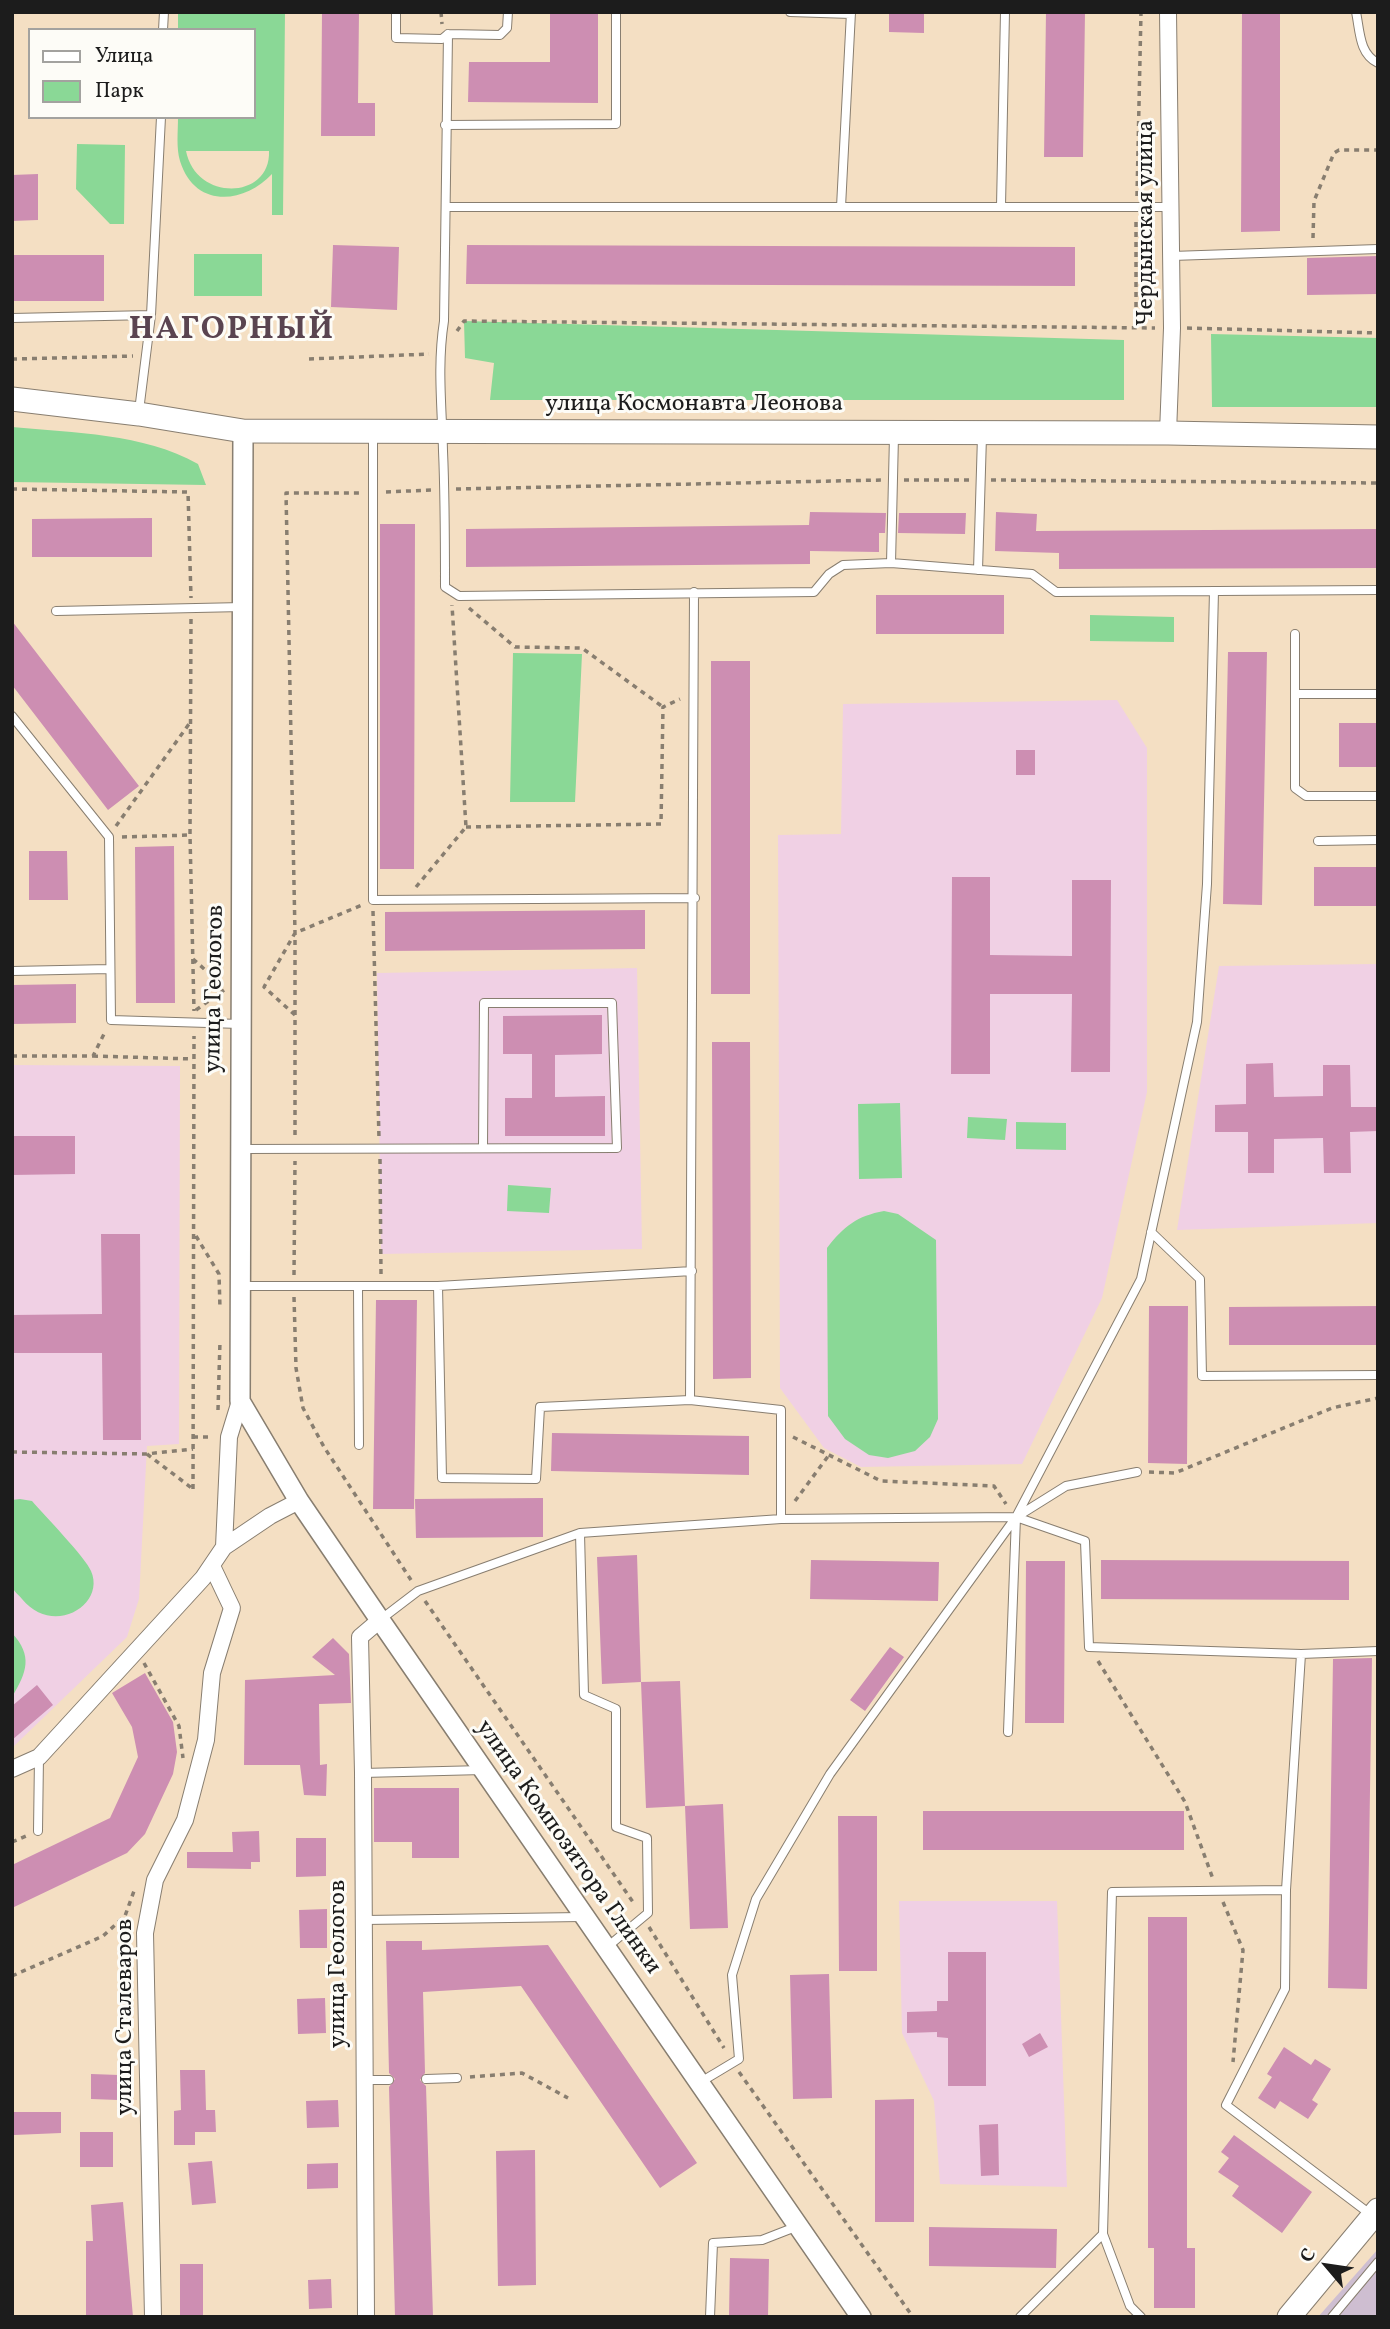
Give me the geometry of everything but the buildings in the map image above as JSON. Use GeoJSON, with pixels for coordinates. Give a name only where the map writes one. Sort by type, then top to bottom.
{"type":"FeatureCollection","features":[{"type":"Feature","properties":{"kind":"main road","name":"улица Космонавта Леонова"},"geometry":{"type":"LineString","coordinates":[[12,399],[139,414],[243,431],[1168,433],[1378,437]]}},
{"type":"Feature","properties":{"kind":"main road"},"geometry":{"type":"LineString","coordinates":[[1289,2317],[1376,2216]]}},
{"type":"Feature","properties":{"kind":"street","name":"Чердынская улица"},"geometry":{"type":"LineString","coordinates":[[1168,12],[1172,256],[1168,433]]}},
{"type":"Feature","properties":{"kind":"street","name":"улица Геологов"},"geometry":{"type":"LineString","coordinates":[[224,1546],[229,1437],[240,1401],[243,431]]}},
{"type":"Feature","properties":{"kind":"street","name":"улица Композитора Глинки"},"geometry":{"type":"LineString","coordinates":[[240,1401],[299,1501],[861,2317]]}},
{"type":"Feature","properties":{"kind":"street"},"geometry":{"type":"LineString","coordinates":[[12,1769],[39,1757],[212,1566],[224,1546],[299,1501]]}},
{"type":"Feature","properties":{"kind":"street","name":"улица Сталеваров"},"geometry":{"type":"LineString","coordinates":[[153,2317],[145,1933],[155,1880],[185,1820],[206,1740],[212,1673],[232,1608],[212,1566]]}},
{"type":"Feature","properties":{"kind":"street","name":"улица Геологов"},"geometry":{"type":"LineString","coordinates":[[366,2317],[360,1637],[380,1620]]}},
{"type":"Feature","properties":{"kind":"lane"},"geometry":{"type":"LineString","coordinates":[[396,12],[396,38],[442,39],[448,34],[499,35],[507,28],[508,12]]}},
{"type":"Feature","properties":{"kind":"lane"},"geometry":{"type":"LineString","coordinates":[[445,125],[616,124],[617,12]]}},
{"type":"Feature","properties":{"kind":"lane"},"geometry":{"type":"LineString","coordinates":[[790,12],[851,13],[841,207]]}},
{"type":"Feature","properties":{"kind":"lane"},"geometry":{"type":"LineString","coordinates":[[1001,206],[1006,12]]}},
{"type":"Feature","properties":{"kind":"lane"},"geometry":{"type":"LineString","coordinates":[[1356,12],[1364,51],[1367,58],[1378,64]]}},
{"type":"Feature","properties":{"kind":"lane"},"geometry":{"type":"LineString","coordinates":[[448,34],[444,321],[439,354],[445,489],[445,587],[451,593],[459,596],[814,592],[829,574],[843,565],[891,563],[1032,574],[1056,592],[1378,590]]}},
{"type":"Feature","properties":{"kind":"lane"},"geometry":{"type":"LineString","coordinates":[[139,414],[140,383],[148,356],[161,119]]}},
{"type":"Feature","properties":{"kind":"lane"},"geometry":{"type":"LineString","coordinates":[[446,207],[1170,207]]}},
{"type":"Feature","properties":{"kind":"lane"},"geometry":{"type":"LineString","coordinates":[[1172,256],[1378,249]]}},
{"type":"Feature","properties":{"kind":"lane"},"geometry":{"type":"LineString","coordinates":[[12,318],[151,315]]}},
{"type":"Feature","properties":{"kind":"lane"},"geometry":{"type":"LineString","coordinates":[[373,432],[373,900],[695,898]]}},
{"type":"Feature","properties":{"kind":"lane"},"geometry":{"type":"LineString","coordinates":[[891,563],[894,433]]}},
{"type":"Feature","properties":{"kind":"lane"},"geometry":{"type":"LineString","coordinates":[[978,570],[982,433]]}},
{"type":"Feature","properties":{"kind":"lane"},"geometry":{"type":"LineString","coordinates":[[699,2083],[739,2059],[732,1975],[755,1899],[830,1774],[1016,1517],[1141,1279],[1198,1022],[1207,884],[1214,591]]}},
{"type":"Feature","properties":{"kind":"lane"},"geometry":{"type":"LineString","coordinates":[[691,1400],[695,592]]}},
{"type":"Feature","properties":{"kind":"lane"},"geometry":{"type":"LineString","coordinates":[[55,611],[243,607]]}},
{"type":"Feature","properties":{"kind":"lane"},"geometry":{"type":"LineString","coordinates":[[1295,634],[1295,788],[1299,794],[1378,796]]}},
{"type":"Feature","properties":{"kind":"lane"},"geometry":{"type":"LineString","coordinates":[[1295,694],[1378,694]]}},
{"type":"Feature","properties":{"kind":"lane"},"geometry":{"type":"LineString","coordinates":[[12,716],[109,837],[111,1020],[240,1024]]}},
{"type":"Feature","properties":{"kind":"lane"},"geometry":{"type":"LineString","coordinates":[[1318,841],[1378,840]]}},
{"type":"Feature","properties":{"kind":"lane"},"geometry":{"type":"LineString","coordinates":[[12,971],[110,969]]}},
{"type":"Feature","properties":{"kind":"lane"},"geometry":{"type":"LineString","coordinates":[[239,1149],[617,1148],[612,1003],[484,1003],[483,1147]]}},
{"type":"Feature","properties":{"kind":"lane"},"geometry":{"type":"LineString","coordinates":[[1151,1232],[1200,1279],[1202,1376],[1378,1375]]}},
{"type":"Feature","properties":{"kind":"lane"},"geometry":{"type":"LineString","coordinates":[[239,1286],[439,1286],[692,1271]]}},
{"type":"Feature","properties":{"kind":"lane"},"geometry":{"type":"LineString","coordinates":[[439,1286],[442,1479],[536,1479],[540,1407],[691,1400],[781,1410],[781,1519]]}},
{"type":"Feature","properties":{"kind":"lane"},"geometry":{"type":"LineString","coordinates":[[358,1288],[359,1445]]}},
{"type":"Feature","properties":{"kind":"lane"},"geometry":{"type":"LineString","coordinates":[[1016,1517],[1066,1486],[1137,1472]]}},
{"type":"Feature","properties":{"kind":"lane"},"geometry":{"type":"LineString","coordinates":[[1008,1732],[1016,1517]]}},
{"type":"Feature","properties":{"kind":"lane"},"geometry":{"type":"LineString","coordinates":[[380,1620],[418,1591],[580,1533],[781,1519],[1016,1517],[1085,1541],[1090,1647],[1301,1654],[1378,1651]]}},
{"type":"Feature","properties":{"kind":"lane"},"geometry":{"type":"LineString","coordinates":[[580,1533],[584,1695],[616,1709],[616,1827],[647,1838],[648,1913],[606,1948]]}},
{"type":"Feature","properties":{"kind":"lane"},"geometry":{"type":"LineString","coordinates":[[1301,1654],[1286,1889],[1285,1989],[1226,2105],[1376,2216]]}},
{"type":"Feature","properties":{"kind":"lane"},"geometry":{"type":"LineString","coordinates":[[38,1831],[39,1757]]}},
{"type":"Feature","properties":{"kind":"lane"},"geometry":{"type":"LineString","coordinates":[[363,1773],[483,1770]]}},
{"type":"Feature","properties":{"kind":"lane"},"geometry":{"type":"LineString","coordinates":[[1141,2317],[1130,2306],[1103,2234],[1112,1892],[1286,1889]]}},
{"type":"Feature","properties":{"kind":"lane"},"geometry":{"type":"LineString","coordinates":[[364,1920],[584,1917]]}},
{"type":"Feature","properties":{"kind":"lane"},"geometry":{"type":"LineString","coordinates":[[425,2079],[457,2078]]}},
{"type":"Feature","properties":{"kind":"lane"},"geometry":{"type":"LineString","coordinates":[[365,2080],[389,2080]]}},
{"type":"Feature","properties":{"kind":"lane"},"geometry":{"type":"LineString","coordinates":[[710,2317],[713,2243],[762,2239],[799,2226]]}},
{"type":"Feature","properties":{"kind":"lane"},"geometry":{"type":"LineString","coordinates":[[1020,2317],[1103,2234]]}},
{"type":"Feature","properties":{"kind":"lane"},"geometry":{"type":"LineString","coordinates":[[1332,2317],[1378,2262]]}},
{"type":"Feature","properties":{"kind":"path"},"geometry":{"type":"LineString","coordinates":[[1136,327],[1141,12]]}},
{"type":"Feature","properties":{"kind":"path"},"geometry":{"type":"LineString","coordinates":[[1313,251],[1314,201],[1329,160],[1339,150],[1378,150]]}},
{"type":"Feature","properties":{"kind":"path"},"geometry":{"type":"LineString","coordinates":[[309,359],[439,354],[464,321],[1136,327],[1378,333]]}},
{"type":"Feature","properties":{"kind":"path"},"geometry":{"type":"LineString","coordinates":[[12,359],[148,356]]}},
{"type":"Feature","properties":{"kind":"path"},"geometry":{"type":"LineString","coordinates":[[913,2317],[733,2064],[643,1917],[418,1591],[324,1447],[303,1408],[296,1368],[294,1286],[295,933],[286,493],[893,480],[1378,483]]}},
{"type":"Feature","properties":{"kind":"path"},"geometry":{"type":"LineString","coordinates":[[12,489],[188,492],[194,1011],[193,1489],[146,1454]]}},
{"type":"Feature","properties":{"kind":"path"},"geometry":{"type":"LineString","coordinates":[[451,593],[515,648],[582,648],[663,707]]}},
{"type":"Feature","properties":{"kind":"path"},"geometry":{"type":"LineString","coordinates":[[406,899],[466,827],[451,593]]}},
{"type":"Feature","properties":{"kind":"path"},"geometry":{"type":"LineString","coordinates":[[663,707],[695,691]]}},
{"type":"Feature","properties":{"kind":"path"},"geometry":{"type":"LineString","coordinates":[[466,827],[661,824],[663,707]]}},
{"type":"Feature","properties":{"kind":"path"},"geometry":{"type":"LineString","coordinates":[[109,837],[190,723]]}},
{"type":"Feature","properties":{"kind":"path"},"geometry":{"type":"LineString","coordinates":[[109,837],[190,835]]}},
{"type":"Feature","properties":{"kind":"path"},"geometry":{"type":"LineString","coordinates":[[295,1015],[264,987],[295,933],[373,900],[381,1286]]}},
{"type":"Feature","properties":{"kind":"path"},"geometry":{"type":"LineString","coordinates":[[193,959],[226,989],[194,1011]]}},
{"type":"Feature","properties":{"kind":"path"},"geometry":{"type":"LineString","coordinates":[[93,1056],[111,1020]]}},
{"type":"Feature","properties":{"kind":"path"},"geometry":{"type":"LineString","coordinates":[[12,1056],[193,1059]]}},
{"type":"Feature","properties":{"kind":"path"},"geometry":{"type":"LineString","coordinates":[[195,1235],[219,1274],[220,1321]]}},
{"type":"Feature","properties":{"kind":"path"},"geometry":{"type":"LineString","coordinates":[[218,1411],[220,1333]]}},
{"type":"Feature","properties":{"kind":"path"},"geometry":{"type":"LineString","coordinates":[[1137,1472],[1175,1473],[1332,1408],[1378,1398]]}},
{"type":"Feature","properties":{"kind":"path"},"geometry":{"type":"LineString","coordinates":[[780,1431],[881,1481],[994,1486],[1016,1517]]}},
{"type":"Feature","properties":{"kind":"path"},"geometry":{"type":"LineString","coordinates":[[193,1437],[217,1437]]}},
{"type":"Feature","properties":{"kind":"path"},"geometry":{"type":"LineString","coordinates":[[12,1452],[146,1454],[193,1449]]}},
{"type":"Feature","properties":{"kind":"path"},"geometry":{"type":"LineString","coordinates":[[781,1519],[829,1455]]}},
{"type":"Feature","properties":{"kind":"path"},"geometry":{"type":"LineString","coordinates":[[1090,1647],[1185,1802],[1243,1950],[1229,2099]]}},
{"type":"Feature","properties":{"kind":"path"},"geometry":{"type":"LineString","coordinates":[[142,1658],[179,1726],[184,1766]]}},
{"type":"Feature","properties":{"kind":"path"},"geometry":{"type":"LineString","coordinates":[[12,1976],[103,1936],[125,1916],[138,1878]]}},
{"type":"Feature","properties":{"kind":"path"},"geometry":{"type":"LineString","coordinates":[[457,2078],[522,2073],[568,2098]]}},
{"type":"Feature","properties":{"kind":"shaded area"},"geometry":{"type":"Polygon","coordinates":[[[1117,700],[1147,748],[1147,1092],[1102,1298],[1022,1464],[861,1467],[824,1448],[780,1388],[778,835],[841,834],[843,704],[1117,700]]]}},
{"type":"Feature","properties":{"kind":"shaded area"},"geometry":{"type":"Polygon","coordinates":[[[1378,964],[1378,1223],[1177,1230],[1219,966],[1378,964]]]}},
{"type":"Feature","properties":{"kind":"shaded area"},"geometry":{"type":"Polygon","coordinates":[[[637,968],[642,1249],[381,1254],[377,973],[637,968]]]}},
{"type":"Feature","properties":{"kind":"shaded area"},"geometry":{"type":"Polygon","coordinates":[[[12,1065],[180,1066],[179,1444],[147,1446],[139,1599],[127,1637],[14,1746],[12,1065]]]}},
{"type":"Feature","properties":{"kind":"shaded area"},"geometry":{"type":"Polygon","coordinates":[[[899,1901],[1057,1901],[1067,2187],[940,2184],[934,2101],[902,2033],[899,1901]]]}},
{"type":"Feature","properties":{"kind":"shaded area"},"geometry":{"type":"Polygon","coordinates":[[[1378,2249],[1378,2317],[1318,2317],[1378,2249]]]}},
{"type":"Feature","properties":{"kind":"green space"},"geometry":{"type":"Polygon","coordinates":[[[178,12],[285,12],[283,215],[272,215],[272,174],[261,184],[235,196],[221,197],[197,188],[187,177],[180,161],[178,119],[256,119],[256,28],[178,28],[178,12]],[[186,151],[193,168],[203,179],[217,186],[246,186],[258,179],[266,167],[269,151],[186,151]]]}},
{"type":"Feature","properties":{"kind":"green space"},"geometry":{"type":"Polygon","coordinates":[[[77,144],[125,145],[124,224],[110,224],[76,189],[77,144]]]}},
{"type":"Feature","properties":{"kind":"green space"},"geometry":{"type":"Polygon","coordinates":[[[194,254],[262,254],[262,296],[194,296],[194,254]]]}},
{"type":"Feature","properties":{"kind":"green space"},"geometry":{"type":"Polygon","coordinates":[[[464,321],[1124,340],[1124,400],[490,400],[494,363],[465,358],[464,321]]]}},
{"type":"Feature","properties":{"kind":"green space"},"geometry":{"type":"Polygon","coordinates":[[[1211,334],[1378,338],[1378,407],[1212,407],[1211,334]]]}},
{"type":"Feature","properties":{"kind":"green space"},"geometry":{"type":"Polygon","coordinates":[[[12,427],[108,436],[154,446],[198,464],[206,485],[12,482],[12,427]]]}},
{"type":"Feature","properties":{"kind":"green space"},"geometry":{"type":"Polygon","coordinates":[[[1090,615],[1174,617],[1174,642],[1090,641],[1090,615]]]}},
{"type":"Feature","properties":{"kind":"green space"},"geometry":{"type":"Polygon","coordinates":[[[513,653],[582,654],[575,802],[510,802],[513,653]]]}},
{"type":"Feature","properties":{"kind":"green space"},"geometry":{"type":"Polygon","coordinates":[[[900,1103],[902,1178],[859,1179],[858,1104],[900,1103]]]}},
{"type":"Feature","properties":{"kind":"green space"},"geometry":{"type":"Polygon","coordinates":[[[968,1117],[1007,1119],[1005,1140],[967,1138],[968,1117]]]}},
{"type":"Feature","properties":{"kind":"green space"},"geometry":{"type":"Polygon","coordinates":[[[1016,1122],[1066,1123],[1066,1150],[1016,1149],[1016,1122]]]}},
{"type":"Feature","properties":{"kind":"green space"},"geometry":{"type":"Polygon","coordinates":[[[508,1185],[551,1188],[549,1213],[507,1211],[508,1185]]]}},
{"type":"Feature","properties":{"kind":"green space"},"geometry":{"type":"Polygon","coordinates":[[[884,1211],[898,1214],[936,1240],[938,1419],[930,1437],[915,1451],[888,1458],[869,1455],[845,1439],[828,1416],[827,1248],[852,1223],[884,1211]]]}},
{"type":"Feature","properties":{"kind":"green space"},"geometry":{"type":"Polygon","coordinates":[[[12,1500],[32,1501],[91,1571],[94,1584],[91,1595],[84,1605],[74,1612],[61,1616],[34,1610],[13,1588],[10,1556],[12,1500]]]}},
{"type":"Feature","properties":{"kind":"green space"},"geometry":{"type":"Polygon","coordinates":[[[12,1633],[23,1649],[26,1664],[12,1697],[12,1633]]]}},
{"type":"Feature","properties":{"kind":"district","name":"НАГОРНЫЙ"},"geometry":{"type":"Point","coordinates":[232,332]}}]}
